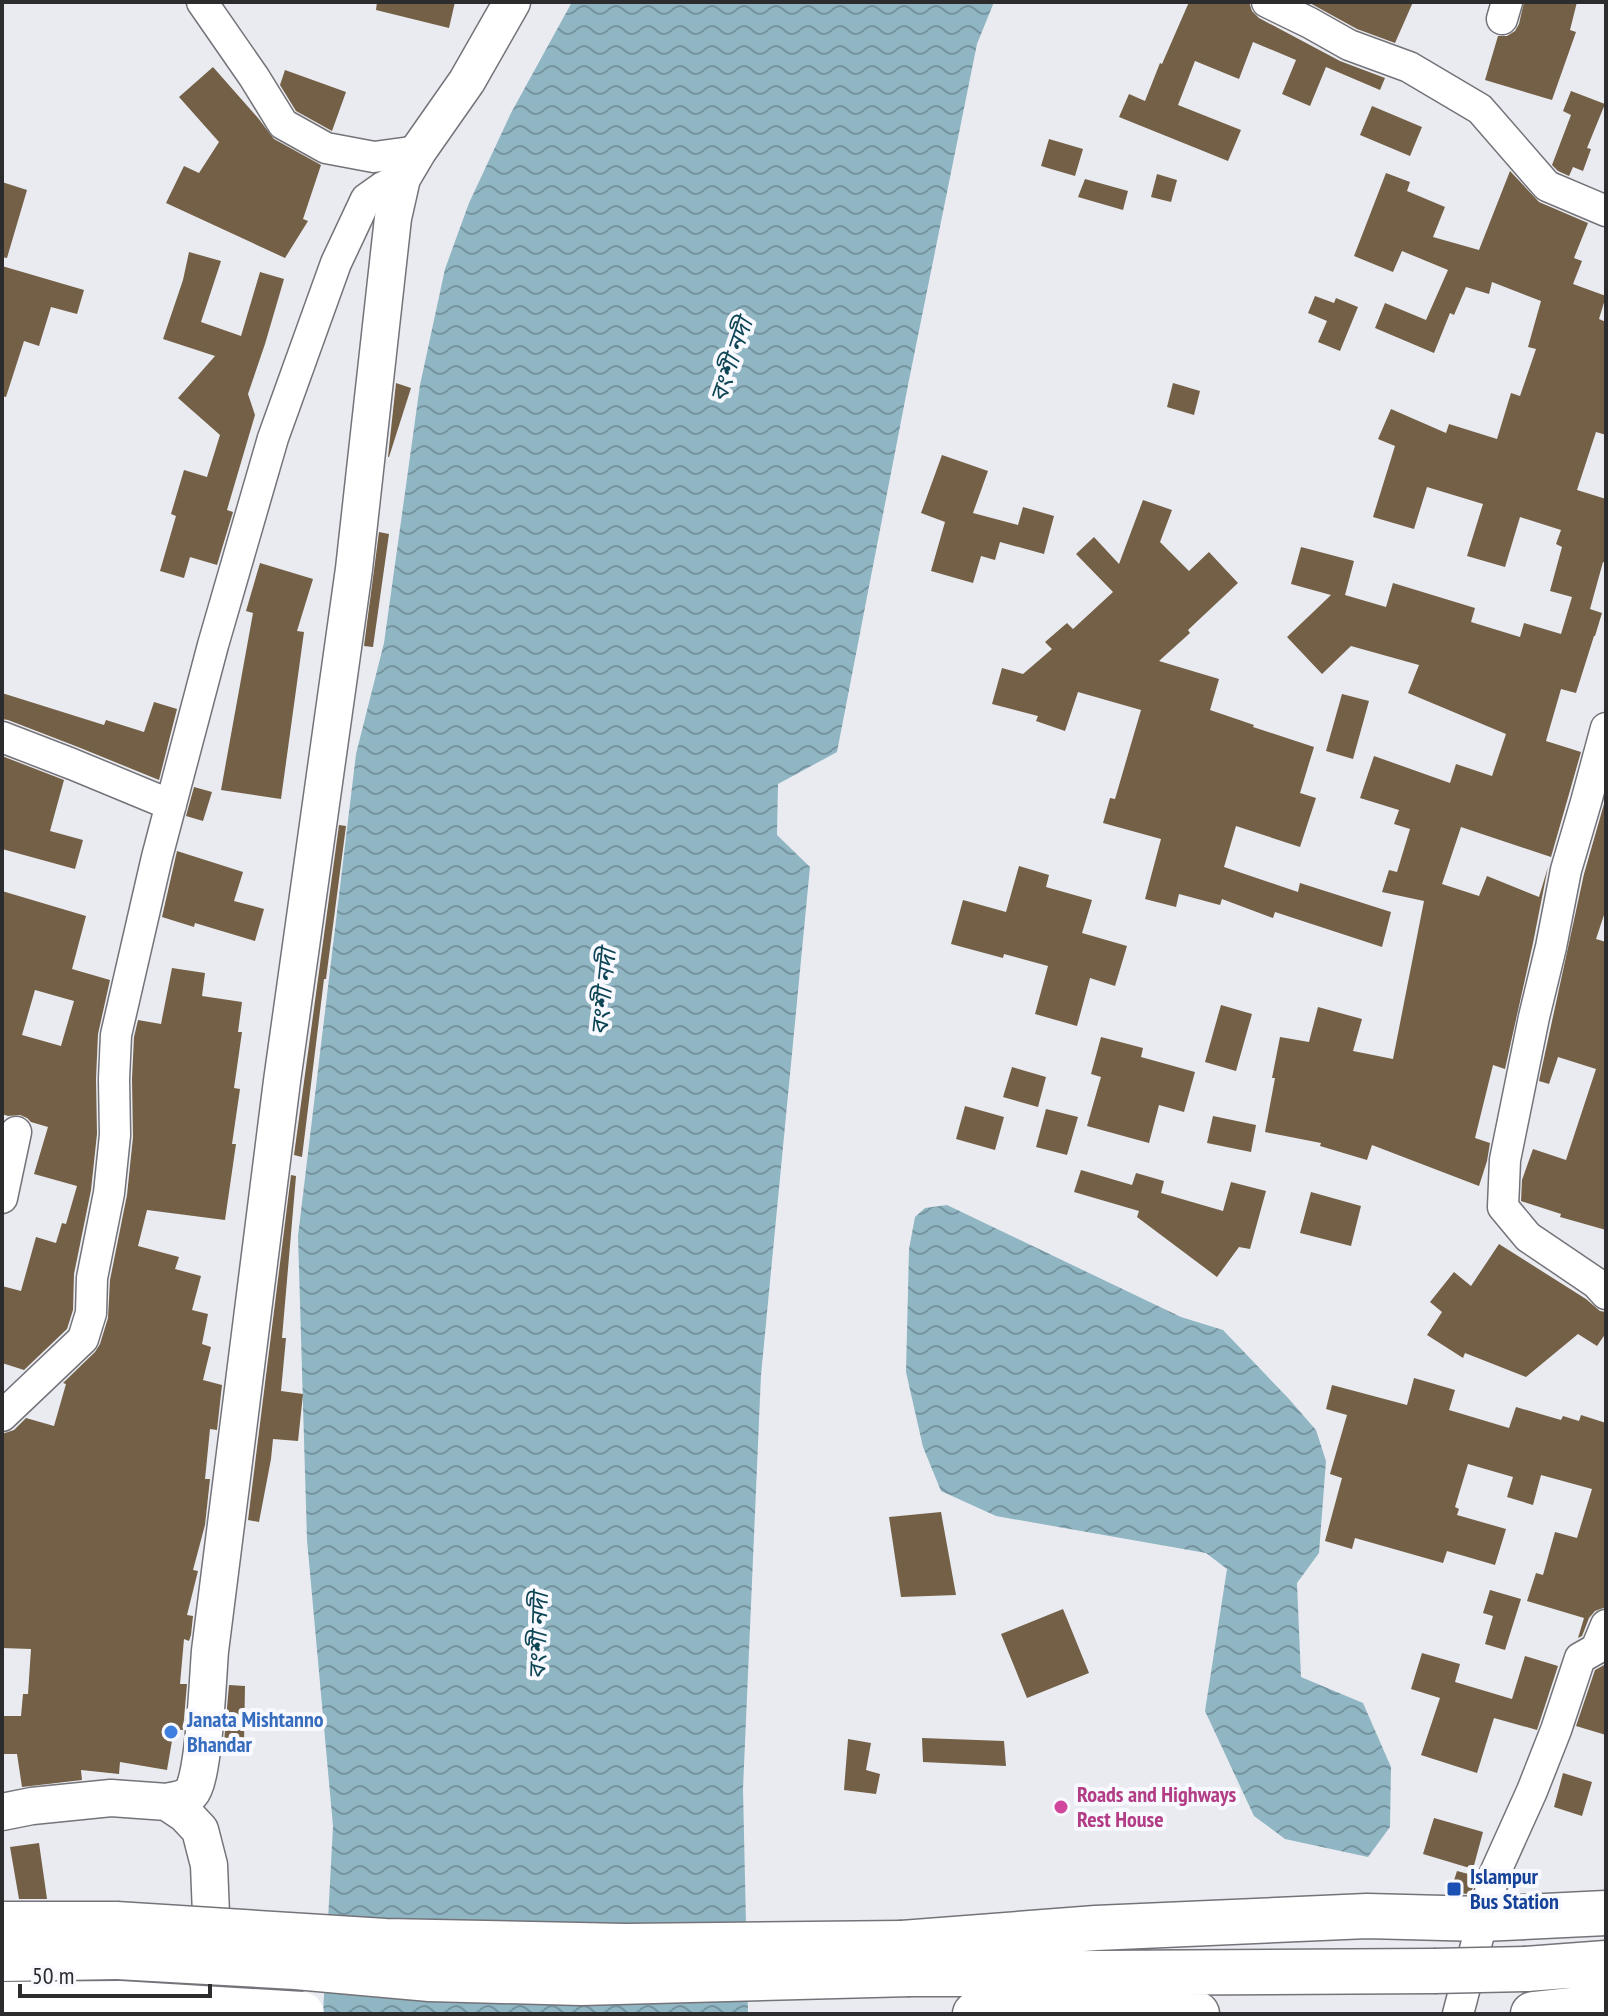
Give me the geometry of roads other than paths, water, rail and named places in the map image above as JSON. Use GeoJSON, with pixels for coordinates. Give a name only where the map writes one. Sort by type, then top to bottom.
{"type":"FeatureCollection","features":[{"type":"Feature","properties":{"kind":"highway"},"geometry":{"type":"LineString","coordinates":[[906,1959],[1096,1928],[1367,1916],[1482,1919],[1606,1913]]}},
{"type":"Feature","properties":{"kind":"highway"},"geometry":{"type":"LineString","coordinates":[[2,1924],[116,1941],[625,1946],[906,1959],[1434,1971],[1606,1963]]}},
{"type":"Feature","properties":{"kind":"highway"},"geometry":{"type":"LineString","coordinates":[[2,1959],[116,1941]]}},
{"type":"Feature","properties":{"kind":"highway"},"geometry":{"type":"LineString","coordinates":[[2,2004],[119,2003],[302,2014]]}},
{"type":"Feature","properties":{"kind":"highway"},"geometry":{"type":"LineString","coordinates":[[1533,2014],[1606,2006]]}},
{"type":"Feature","properties":{"kind":"highway"},"geometry":{"type":"LineString","coordinates":[[975,2014],[1197,2014]]}},
{"type":"Feature","properties":{"kind":"street"},"geometry":{"type":"LineString","coordinates":[[202,2],[283,124],[326,148],[410,164]]}},
{"type":"Feature","properties":{"kind":"street"},"geometry":{"type":"LineString","coordinates":[[2,1416],[83,1339],[91,1313],[92,1278],[109,1193],[115,1135],[116,1035],[213,645],[273,438],[336,263],[366,199],[410,164],[467,81],[512,2]]}},
{"type":"Feature","properties":{"kind":"street"},"geometry":{"type":"LineString","coordinates":[[1267,2],[1315,12],[1349,45],[1409,67],[1480,109],[1547,186],[1606,211]]}},
{"type":"Feature","properties":{"kind":"street"},"geometry":{"type":"LineString","coordinates":[[2,1812],[111,1798],[167,1802],[191,1793],[197,1782],[210,1651],[282,1081],[354,569],[393,218],[410,164]]}},
{"type":"Feature","properties":{"kind":"street"},"geometry":{"type":"LineString","coordinates":[[1606,728],[1566,870],[1534,1017],[1505,1160],[1503,1207],[1528,1237],[1596,1283],[1606,1294]]}},
{"type":"Feature","properties":{"kind":"street"},"geometry":{"type":"LineString","coordinates":[[2,737],[171,805]]}},
{"type":"Feature","properties":{"kind":"street"},"geometry":{"type":"LineString","coordinates":[[2,1198],[16,1132]]}},
{"type":"Feature","properties":{"kind":"street"},"geometry":{"type":"LineString","coordinates":[[1458,2014],[1495,1873],[1552,1742],[1580,1658],[1596,1649],[1606,1625]]}},
{"type":"Feature","properties":{"kind":"street"},"geometry":{"type":"LineString","coordinates":[[167,1802],[185,1814],[200,1830],[209,1865],[212,1939],[210,2014]]}},
{"type":"Feature","properties":{"kind":"water","name":"বংশী নদী"},"geometry":{"type":"Polygon","coordinates":[[[572,2],[994,2],[977,44],[837,752],[778,784],[777,835],[810,867],[761,1375],[743,1789],[748,2014],[323,2014],[333,1826],[307,1540],[298,1236],[356,754],[384,643],[420,385],[445,269],[469,203],[511,113],[572,2]]]}},
{"type":"Feature","properties":{"kind":"water"},"geometry":{"type":"Polygon","coordinates":[[[947,1205],[1181,1317],[1223,1330],[1316,1430],[1326,1461],[1319,1553],[1297,1583],[1301,1677],[1363,1703],[1391,1767],[1390,1827],[1368,1857],[1285,1839],[1254,1816],[1205,1711],[1227,1569],[1206,1553],[996,1516],[941,1491],[923,1447],[906,1372],[909,1249],[915,1217],[925,1208],[947,1205]]]}},
{"type":"Feature","properties":{"kind":"place","name":"Janata Mishtanno Bhandar"},"geometry":{"type":"Point","coordinates":[171,1732]}},
{"type":"Feature","properties":{"kind":"place","name":"Roads and Highways Rest House"},"geometry":{"type":"Point","coordinates":[1061,1807]}},
{"type":"Feature","properties":{"kind":"place","name":"Islampur Bus Station"},"geometry":{"type":"Point","coordinates":[1454,1889]}}]}
